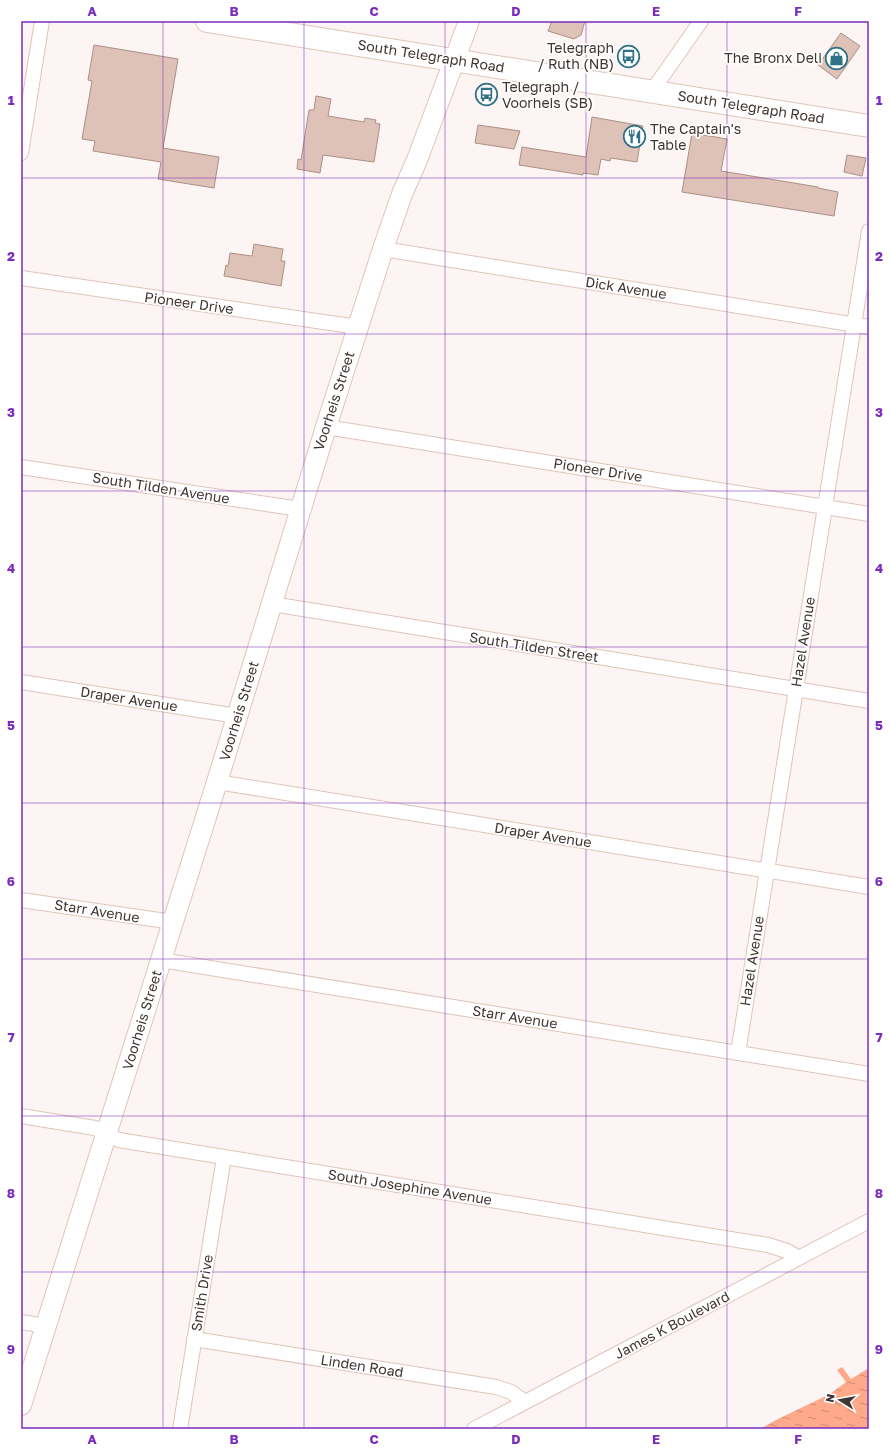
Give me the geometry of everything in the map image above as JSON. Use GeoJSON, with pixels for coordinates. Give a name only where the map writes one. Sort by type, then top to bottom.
{"type":"FeatureCollection","features":[{"type":"Feature","properties":{"kind":"highway","name":"South Telegraph Road"},"geometry":{"type":"LineString","coordinates":[[207,21],[869,126]]}},
{"type":"Feature","properties":{"kind":"street"},"geometry":{"type":"LineString","coordinates":[[21,153],[42,21]]}},
{"type":"Feature","properties":{"kind":"street","name":"Voorheis Street"},"geometry":{"type":"LineString","coordinates":[[21,1405],[217,782],[300,509],[383,249],[402,194],[417,160],[469,21]]}},
{"type":"Feature","properties":{"kind":"street"},"geometry":{"type":"LineString","coordinates":[[652,91],[701,21]]}},
{"type":"Feature","properties":{"kind":"street","name":"Hazel Avenue"},"geometry":{"type":"LineString","coordinates":[[738,1052],[869,230]]}},
{"type":"Feature","properties":{"kind":"street","name":"Dick Avenue"},"geometry":{"type":"LineString","coordinates":[[383,249],[869,327]]}},
{"type":"Feature","properties":{"kind":"street","name":"Pioneer Drive"},"geometry":{"type":"LineString","coordinates":[[21,278],[358,328]]}},
{"type":"Feature","properties":{"kind":"street","name":"Pioneer Drive"},"geometry":{"type":"LineString","coordinates":[[326,427],[869,514]]}},
{"type":"Feature","properties":{"kind":"street","name":"South Tilden Avenue"},"geometry":{"type":"LineString","coordinates":[[21,467],[300,509]]}},
{"type":"Feature","properties":{"kind":"street","name":"South Tilden Street"},"geometry":{"type":"LineString","coordinates":[[272,604],[796,689]]}},
{"type":"Feature","properties":{"kind":"street","name":"Draper Avenue"},"geometry":{"type":"LineString","coordinates":[[21,682],[237,716]]}},
{"type":"Feature","properties":{"kind":"street"},"geometry":{"type":"LineString","coordinates":[[796,689],[869,701]]}},
{"type":"Feature","properties":{"kind":"street","name":"Draper Avenue"},"geometry":{"type":"LineString","coordinates":[[217,782],[869,887]]}},
{"type":"Feature","properties":{"kind":"street","name":"Starr Avenue"},"geometry":{"type":"LineString","coordinates":[[21,900],[173,922]]}},
{"type":"Feature","properties":{"kind":"street","name":"Starr Avenue"},"geometry":{"type":"LineString","coordinates":[[161,960],[869,1074]]}},
{"type":"Feature","properties":{"kind":"street","name":"South Josephine Avenue"},"geometry":{"type":"LineString","coordinates":[[21,1116],[95,1128],[119,1140],[768,1244],[787,1251],[799,1258]]}},
{"type":"Feature","properties":{"kind":"street","name":"Smith Drive"},"geometry":{"type":"LineString","coordinates":[[180,1429],[224,1156]]}},
{"type":"Feature","properties":{"kind":"street","name":"James K Boulevard"},"geometry":{"type":"LineString","coordinates":[[474,1429],[869,1221]]}},
{"type":"Feature","properties":{"kind":"street"},"geometry":{"type":"LineString","coordinates":[[21,1322],[46,1326]]}},
{"type":"Feature","properties":{"kind":"street","name":"Linden Road"},"geometry":{"type":"LineString","coordinates":[[194,1338],[496,1388],[511,1392],[525,1402]]}},
{"type":"Feature","properties":{"kind":"water"},"geometry":{"type":"Polygon","coordinates":[[[842,1367],[851,1379],[869,1368],[869,1429],[760,1429],[830,1394],[846,1382],[837,1370],[842,1367]]]}},
{"type":"Feature","properties":{"kind":"building"},"geometry":{"type":"Polygon","coordinates":[[[552,21],[585,21],[581,35],[574,39],[548,31],[552,21]]]}},
{"type":"Feature","properties":{"kind":"building","name":"The Bronx Deli"},"geometry":{"type":"Polygon","coordinates":[[[841,33],[860,46],[837,79],[818,65],[841,33]]]}},
{"type":"Feature","properties":{"kind":"building"},"geometry":{"type":"Polygon","coordinates":[[[94,45],[178,59],[163,148],[219,157],[214,188],[158,179],[161,162],[93,151],[95,141],[82,139],[92,81],[88,80],[94,45]]]}},
{"type":"Feature","properties":{"kind":"building"},"geometry":{"type":"Polygon","coordinates":[[[316,96],[331,99],[328,116],[364,122],[365,118],[376,120],[375,123],[380,124],[374,162],[323,155],[320,173],[297,169],[298,159],[301,160],[309,110],[314,110],[316,96]]]}},
{"type":"Feature","properties":{"kind":"building"},"geometry":{"type":"Polygon","coordinates":[[[592,117],[643,126],[637,162],[611,158],[610,161],[601,159],[598,175],[583,173],[583,175],[519,165],[522,147],[586,157],[592,117]]]}},
{"type":"Feature","properties":{"kind":"building"},"geometry":{"type":"Polygon","coordinates":[[[478,125],[520,131],[514,149],[475,143],[478,125]]]}},
{"type":"Feature","properties":{"kind":"building"},"geometry":{"type":"Polygon","coordinates":[[[692,133],[727,139],[721,171],[818,187],[838,192],[834,216],[682,192],[692,133]]]}},
{"type":"Feature","properties":{"kind":"building"},"geometry":{"type":"Polygon","coordinates":[[[847,155],[866,158],[862,176],[844,172],[847,155]]]}},
{"type":"Feature","properties":{"kind":"building"},"geometry":{"type":"Polygon","coordinates":[[[254,244],[283,249],[281,261],[285,261],[281,286],[224,276],[226,265],[228,266],[230,253],[252,256],[254,244]]]}},
{"type":"Feature","properties":{"kind":"place","name":"Telegraph / Ruth (NB)"},"geometry":{"type":"Point","coordinates":[629,56]}},
{"type":"Feature","properties":{"kind":"place","name":"The Bronx Deli"},"geometry":{"type":"Point","coordinates":[837,58]}},
{"type":"Feature","properties":{"kind":"place","name":"Telegraph / Voorheis (SB)"},"geometry":{"type":"Point","coordinates":[487,95]}},
{"type":"Feature","properties":{"kind":"place","name":"The Captain's Table"},"geometry":{"type":"Point","coordinates":[634,137]}}]}
